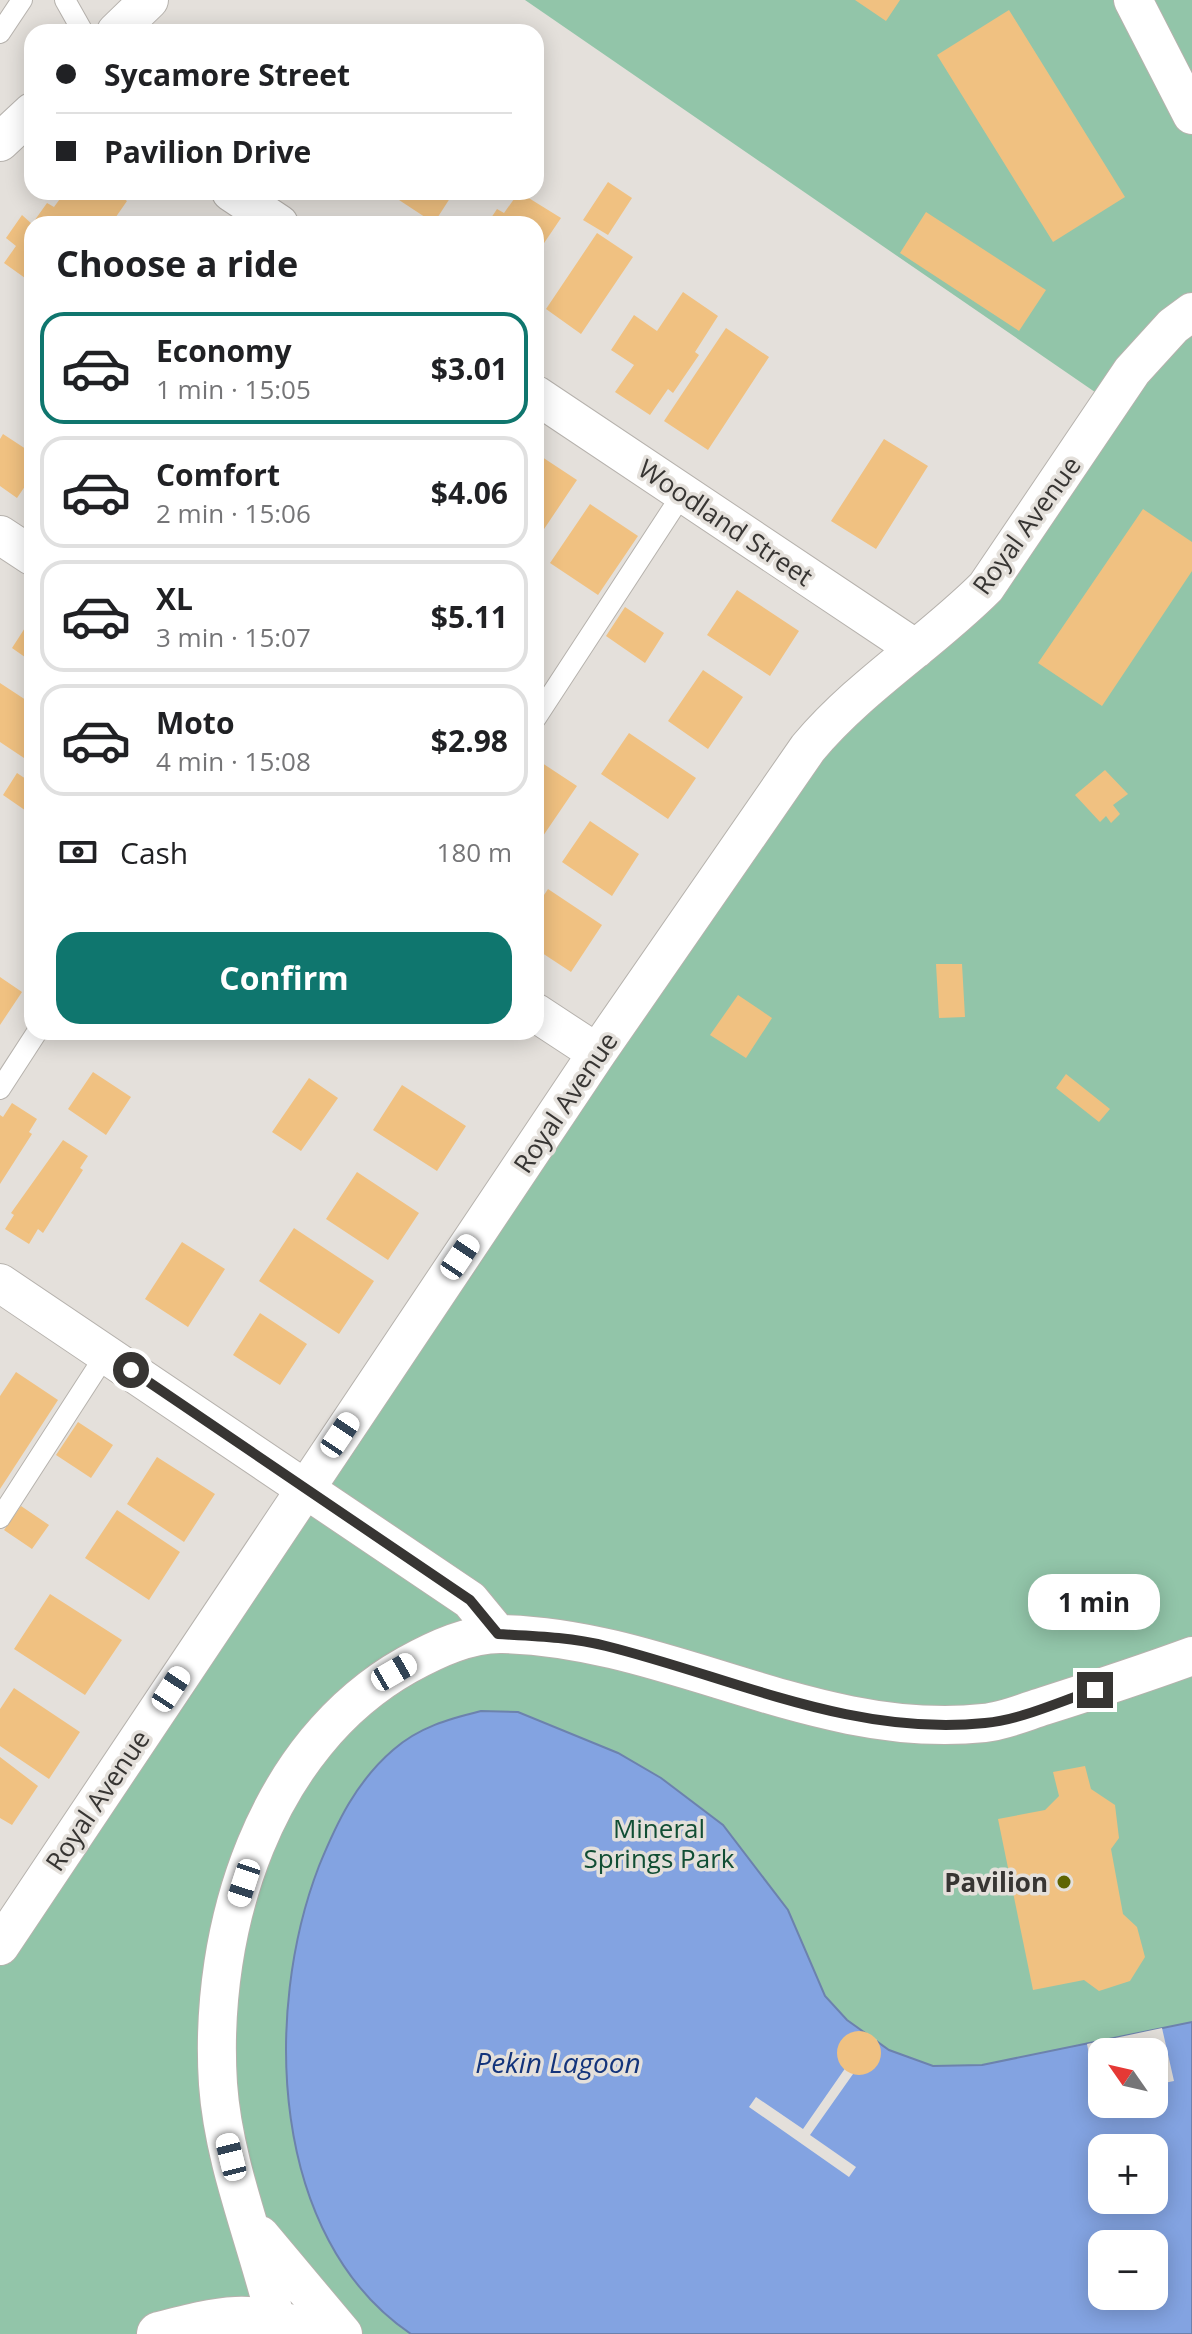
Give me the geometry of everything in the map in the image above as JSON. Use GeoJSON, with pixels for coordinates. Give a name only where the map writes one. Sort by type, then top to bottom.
{"type":"FeatureCollection","features":[{"type":"Feature","properties":{"kind":"main road"},"geometry":{"type":"LineString","coordinates":[[159,2334],[245,2317],[289,2329]]}},
{"type":"Feature","properties":{"kind":"street"},"geometry":{"type":"LineString","coordinates":[[124,24],[149,0]]}},
{"type":"Feature","properties":{"kind":"street"},"geometry":{"type":"LineString","coordinates":[[1133,0],[1192,115]]}},
{"type":"Feature","properties":{"kind":"street"},"geometry":{"type":"LineString","coordinates":[[0,142],[24,120]]}},
{"type":"Feature","properties":{"kind":"street"},"geometry":{"type":"LineString","coordinates":[[243,200],[267,216]]}},
{"type":"Feature","properties":{"kind":"street","name":"Royal Avenue"},"geometry":{"type":"LineString","coordinates":[[6,1922],[808,748],[849,703],[986,587],[1132,371],[1173,326],[1192,312]]}},
{"type":"Feature","properties":{"kind":"street","name":"Woodland Street"},"geometry":{"type":"LineString","coordinates":[[544,400],[916,649]]}},
{"type":"Feature","properties":{"kind":"street"},"geometry":{"type":"LineString","coordinates":[[0,535],[24,551]]}},
{"type":"Feature","properties":{"kind":"street"},"geometry":{"type":"LineString","coordinates":[[544,1018],[597,1053]]}},
{"type":"Feature","properties":{"kind":"street"},"geometry":{"type":"LineString","coordinates":[[0,1283],[306,1486],[470,1600],[498,1634]]}},
{"type":"Feature","properties":{"kind":"street"},"geometry":{"type":"LineString","coordinates":[[289,2329],[247,2212],[225,2131],[218,2085],[219,2000],[236,1908],[252,1857],[282,1787],[322,1732],[370,1686],[449,1645],[498,1634],[565,1637],[607,1646],[849,1716],[916,1726],[988,1723],[1192,1656]]}},
{"type":"Feature","properties":{"kind":"street"},"geometry":{"type":"LineString","coordinates":[[247,2212],[274,2254],[343,2334]]}},
{"type":"Feature","properties":{"kind":"lane"},"geometry":{"type":"LineString","coordinates":[[65,0],[78,24]]}},
{"type":"Feature","properties":{"kind":"lane"},"geometry":{"type":"LineString","coordinates":[[1,31],[16,2]]}},
{"type":"Feature","properties":{"kind":"lane"},"geometry":{"type":"LineString","coordinates":[[544,706],[683,493]]}},
{"type":"Feature","properties":{"kind":"lane"},"geometry":{"type":"LineString","coordinates":[[0,1089],[32,1040]]}},
{"type":"Feature","properties":{"kind":"lane"},"geometry":{"type":"LineString","coordinates":[[0,1518],[106,1354]]}},
{"type":"Feature","properties":{"kind":"green space","name":"Mineral Springs Park"},"geometry":{"type":"Polygon","coordinates":[[[525,0],[1192,0],[1192,2334],[0,2334],[0,1947],[792,772],[916,649],[1108,401],[525,0]]]}},
{"type":"Feature","properties":{"kind":"water","name":"Pekin Lagoon"},"geometry":{"type":"Polygon","coordinates":[[[481,1711],[518,1712],[618,1753],[661,1778],[723,1825],[788,1910],[825,1996],[847,2020],[889,2050],[933,2066],[982,2065],[1088,2043],[1088,2118],[1168,2118],[1168,2038],[1114,2038],[1192,2022],[1192,2334],[411,2334],[364,2292],[329,2241],[305,2182],[291,2118],[286,2052],[290,1987],[301,1924],[319,1866],[341,1818],[368,1775],[403,1742],[435,1725],[481,1711]]]}},
{"type":"Feature","properties":{"kind":"pier"},"geometry":{"type":"Polygon","coordinates":[[[1162,2028],[1164,2038],[1115,2038],[1162,2028]]]}},
{"type":"Feature","properties":{"kind":"pier"},"geometry":{"type":"Polygon","coordinates":[[[869,2034],[877,2040],[810,2135],[856,2167],[849,2177],[749,2107],[756,2097],[803,2129],[869,2034]]]}},
{"type":"Feature","properties":{"kind":"pier"},"geometry":{"type":"Polygon","coordinates":[[[1168,2054],[1174,2081],[1168,2082],[1168,2054]]]}},
{"type":"Feature","properties":{"kind":"building"},"geometry":{"type":"Polygon","coordinates":[[[855,0],[900,0],[886,21],[855,0]]]}},
{"type":"Feature","properties":{"kind":"building"},"geometry":{"type":"Polygon","coordinates":[[[1009,10],[1125,197],[1053,242],[937,55],[1009,10]]]}},
{"type":"Feature","properties":{"kind":"building"},"geometry":{"type":"Polygon","coordinates":[[[608,182],[632,198],[608,235],[583,220],[608,182]]]}},
{"type":"Feature","properties":{"kind":"building"},"geometry":{"type":"Polygon","coordinates":[[[59,200],[127,201],[117,216],[38,216],[47,203],[54,207],[59,200]]]}},
{"type":"Feature","properties":{"kind":"building"},"geometry":{"type":"Polygon","coordinates":[[[399,200],[449,200],[439,216],[423,216],[399,200]]]}},
{"type":"Feature","properties":{"kind":"building"},"geometry":{"type":"Polygon","coordinates":[[[513,200],[532,200],[561,218],[544,243],[544,216],[492,216],[497,209],[504,213],[513,200]]]}},
{"type":"Feature","properties":{"kind":"building"},"geometry":{"type":"Polygon","coordinates":[[[926,212],[1046,290],[1019,331],[900,253],[926,212]]]}},
{"type":"Feature","properties":{"kind":"building"},"geometry":{"type":"Polygon","coordinates":[[[22,215],[24,277],[4,263],[16,246],[6,238],[22,215]]]}},
{"type":"Feature","properties":{"kind":"building"},"geometry":{"type":"Polygon","coordinates":[[[597,233],[633,257],[581,334],[546,309],[597,233]]]}},
{"type":"Feature","properties":{"kind":"building"},"geometry":{"type":"Polygon","coordinates":[[[683,292],[718,316],[695,352],[699,355],[673,393],[668,389],[650,415],[615,392],[634,365],[611,350],[634,315],[657,331],[683,292]]]}},
{"type":"Feature","properties":{"kind":"building"},"geometry":{"type":"Polygon","coordinates":[[[726,328],[769,357],[708,450],[664,421],[726,328]]]}},
{"type":"Feature","properties":{"kind":"building"},"geometry":{"type":"Polygon","coordinates":[[[3,434],[24,448],[24,488],[17,498],[0,486],[0,439],[3,434]]]}},
{"type":"Feature","properties":{"kind":"building"},"geometry":{"type":"Polygon","coordinates":[[[884,439],[928,466],[876,549],[831,521],[884,439]]]}},
{"type":"Feature","properties":{"kind":"building"},"geometry":{"type":"Polygon","coordinates":[[[544,458],[577,480],[544,529],[544,458]]]}},
{"type":"Feature","properties":{"kind":"building"},"geometry":{"type":"Polygon","coordinates":[[[590,504],[638,536],[598,595],[550,563],[590,504]]]}},
{"type":"Feature","properties":{"kind":"building"},"geometry":{"type":"Polygon","coordinates":[[[1143,509],[1192,542],[1192,571],[1102,706],[1038,663],[1143,509]]]}},
{"type":"Feature","properties":{"kind":"building"},"geometry":{"type":"Polygon","coordinates":[[[737,590],[799,631],[770,676],[707,635],[737,590]]]}},
{"type":"Feature","properties":{"kind":"building"},"geometry":{"type":"Polygon","coordinates":[[[625,607],[664,633],[645,663],[606,636],[625,607]]]}},
{"type":"Feature","properties":{"kind":"building"},"geometry":{"type":"Polygon","coordinates":[[[24,629],[24,656],[12,648],[24,629]]]}},
{"type":"Feature","properties":{"kind":"building"},"geometry":{"type":"Polygon","coordinates":[[[703,670],[743,697],[708,749],[668,721],[703,670]]]}},
{"type":"Feature","properties":{"kind":"building"},"geometry":{"type":"Polygon","coordinates":[[[0,683],[24,699],[24,758],[0,742],[0,683]]]}},
{"type":"Feature","properties":{"kind":"building"},"geometry":{"type":"Polygon","coordinates":[[[629,733],[696,778],[668,819],[601,774],[629,733]]]}},
{"type":"Feature","properties":{"kind":"building"},"geometry":{"type":"Polygon","coordinates":[[[544,764],[577,786],[544,835],[544,764]]]}},
{"type":"Feature","properties":{"kind":"building"},"geometry":{"type":"Polygon","coordinates":[[[1105,770],[1128,794],[1113,805],[1120,814],[1111,823],[1106,816],[1100,822],[1075,795],[1105,770]]]}},
{"type":"Feature","properties":{"kind":"building"},"geometry":{"type":"Polygon","coordinates":[[[17,773],[24,778],[24,809],[3,795],[17,773]]]}},
{"type":"Feature","properties":{"kind":"building"},"geometry":{"type":"Polygon","coordinates":[[[590,821],[639,854],[612,896],[562,862],[590,821]]]}},
{"type":"Feature","properties":{"kind":"building"},"geometry":{"type":"Polygon","coordinates":[[[548,889],[602,925],[571,972],[544,954],[544,895],[548,889]]]}},
{"type":"Feature","properties":{"kind":"building"},"geometry":{"type":"Polygon","coordinates":[[[936,964],[962,964],[965,1017],[939,1018],[936,964]]]}},
{"type":"Feature","properties":{"kind":"building"},"geometry":{"type":"Polygon","coordinates":[[[0,977],[22,992],[0,1025],[0,977]]]}},
{"type":"Feature","properties":{"kind":"building"},"geometry":{"type":"Polygon","coordinates":[[[738,995],[772,1018],[746,1058],[710,1035],[738,995]]]}},
{"type":"Feature","properties":{"kind":"building"},"geometry":{"type":"Polygon","coordinates":[[[93,1072],[131,1097],[106,1135],[68,1109],[93,1072]]]}},
{"type":"Feature","properties":{"kind":"building"},"geometry":{"type":"Polygon","coordinates":[[[1066,1074],[1110,1109],[1099,1122],[1056,1088],[1066,1074]]]}},
{"type":"Feature","properties":{"kind":"building"},"geometry":{"type":"Polygon","coordinates":[[[309,1078],[338,1098],[301,1151],[272,1132],[309,1078]]]}},
{"type":"Feature","properties":{"kind":"building"},"geometry":{"type":"Polygon","coordinates":[[[402,1085],[466,1126],[437,1171],[373,1130],[402,1085]]]}},
{"type":"Feature","properties":{"kind":"building"},"geometry":{"type":"Polygon","coordinates":[[[12,1103],[37,1119],[29,1132],[32,1134],[0,1184],[0,1115],[3,1117],[12,1103]]]}},
{"type":"Feature","properties":{"kind":"building"},"geometry":{"type":"Polygon","coordinates":[[[63,1140],[88,1156],[80,1168],[83,1170],[43,1233],[38,1229],[29,1244],[5,1229],[14,1215],[11,1213],[63,1140]]]}},
{"type":"Feature","properties":{"kind":"building"},"geometry":{"type":"Polygon","coordinates":[[[357,1172],[419,1213],[388,1260],[326,1219],[357,1172]]]}},
{"type":"Feature","properties":{"kind":"building"},"geometry":{"type":"Polygon","coordinates":[[[294,1228],[374,1281],[339,1334],[259,1281],[294,1228]]]}},
{"type":"Feature","properties":{"kind":"building"},"geometry":{"type":"Polygon","coordinates":[[[182,1242],[225,1269],[188,1327],[145,1299],[182,1242]]]}},
{"type":"Feature","properties":{"kind":"building"},"geometry":{"type":"Polygon","coordinates":[[[260,1313],[307,1344],[280,1385],[233,1355],[260,1313]]]}},
{"type":"Feature","properties":{"kind":"building"},"geometry":{"type":"Polygon","coordinates":[[[16,1372],[58,1400],[0,1489],[0,1396],[16,1372]]]}},
{"type":"Feature","properties":{"kind":"building"},"geometry":{"type":"Polygon","coordinates":[[[78,1422],[113,1445],[91,1478],[56,1455],[78,1422]]]}},
{"type":"Feature","properties":{"kind":"building"},"geometry":{"type":"Polygon","coordinates":[[[157,1457],[215,1494],[184,1542],[127,1504],[157,1457]]]}},
{"type":"Feature","properties":{"kind":"building"},"geometry":{"type":"Polygon","coordinates":[[[21,1506],[49,1525],[32,1549],[4,1530],[21,1506]]]}},
{"type":"Feature","properties":{"kind":"building"},"geometry":{"type":"Polygon","coordinates":[[[117,1510],[180,1552],[149,1600],[85,1558],[117,1510]]]}},
{"type":"Feature","properties":{"kind":"building"},"geometry":{"type":"Polygon","coordinates":[[[50,1594],[122,1640],[85,1695],[14,1649],[50,1594]]]}},
{"type":"Feature","properties":{"kind":"building"},"geometry":{"type":"Polygon","coordinates":[[[14,1688],[80,1732],[49,1779],[0,1746],[0,1709],[14,1688]]]}},
{"type":"Feature","properties":{"kind":"building"},"geometry":{"type":"Polygon","coordinates":[[[0,1757],[38,1786],[12,1825],[0,1818],[0,1757]]]}},
{"type":"Feature","properties":{"kind":"building","name":"Pavilion"},"geometry":{"type":"Polygon","coordinates":[[[1085,1766],[1091,1789],[1115,1805],[1119,1838],[1111,1849],[1123,1914],[1137,1927],[1145,1957],[1130,1981],[1099,1991],[1084,1980],[1033,1990],[998,1819],[1045,1810],[1059,1796],[1053,1772],[1085,1766]]]}},
{"type":"Feature","properties":{"kind":"building"},"geometry":{"type":"Polygon","coordinates":[[[859,2031],[875,2037],[881,2053],[875,2069],[859,2075],[843,2069],[837,2053],[843,2037],[859,2031]]]}},
{"type":"Feature","properties":{"kind":"place","name":"Pavilion"},"geometry":{"type":"Point","coordinates":[1064,1882]}},
{"type":"Feature","properties":{"kind":"route"},"geometry":{"type":"LineString","coordinates":[[131,1370],[470,1600],[498,1634],[565,1637],[607,1646],[849,1716],[916,1726],[988,1723],[1095,1690]]}}]}
